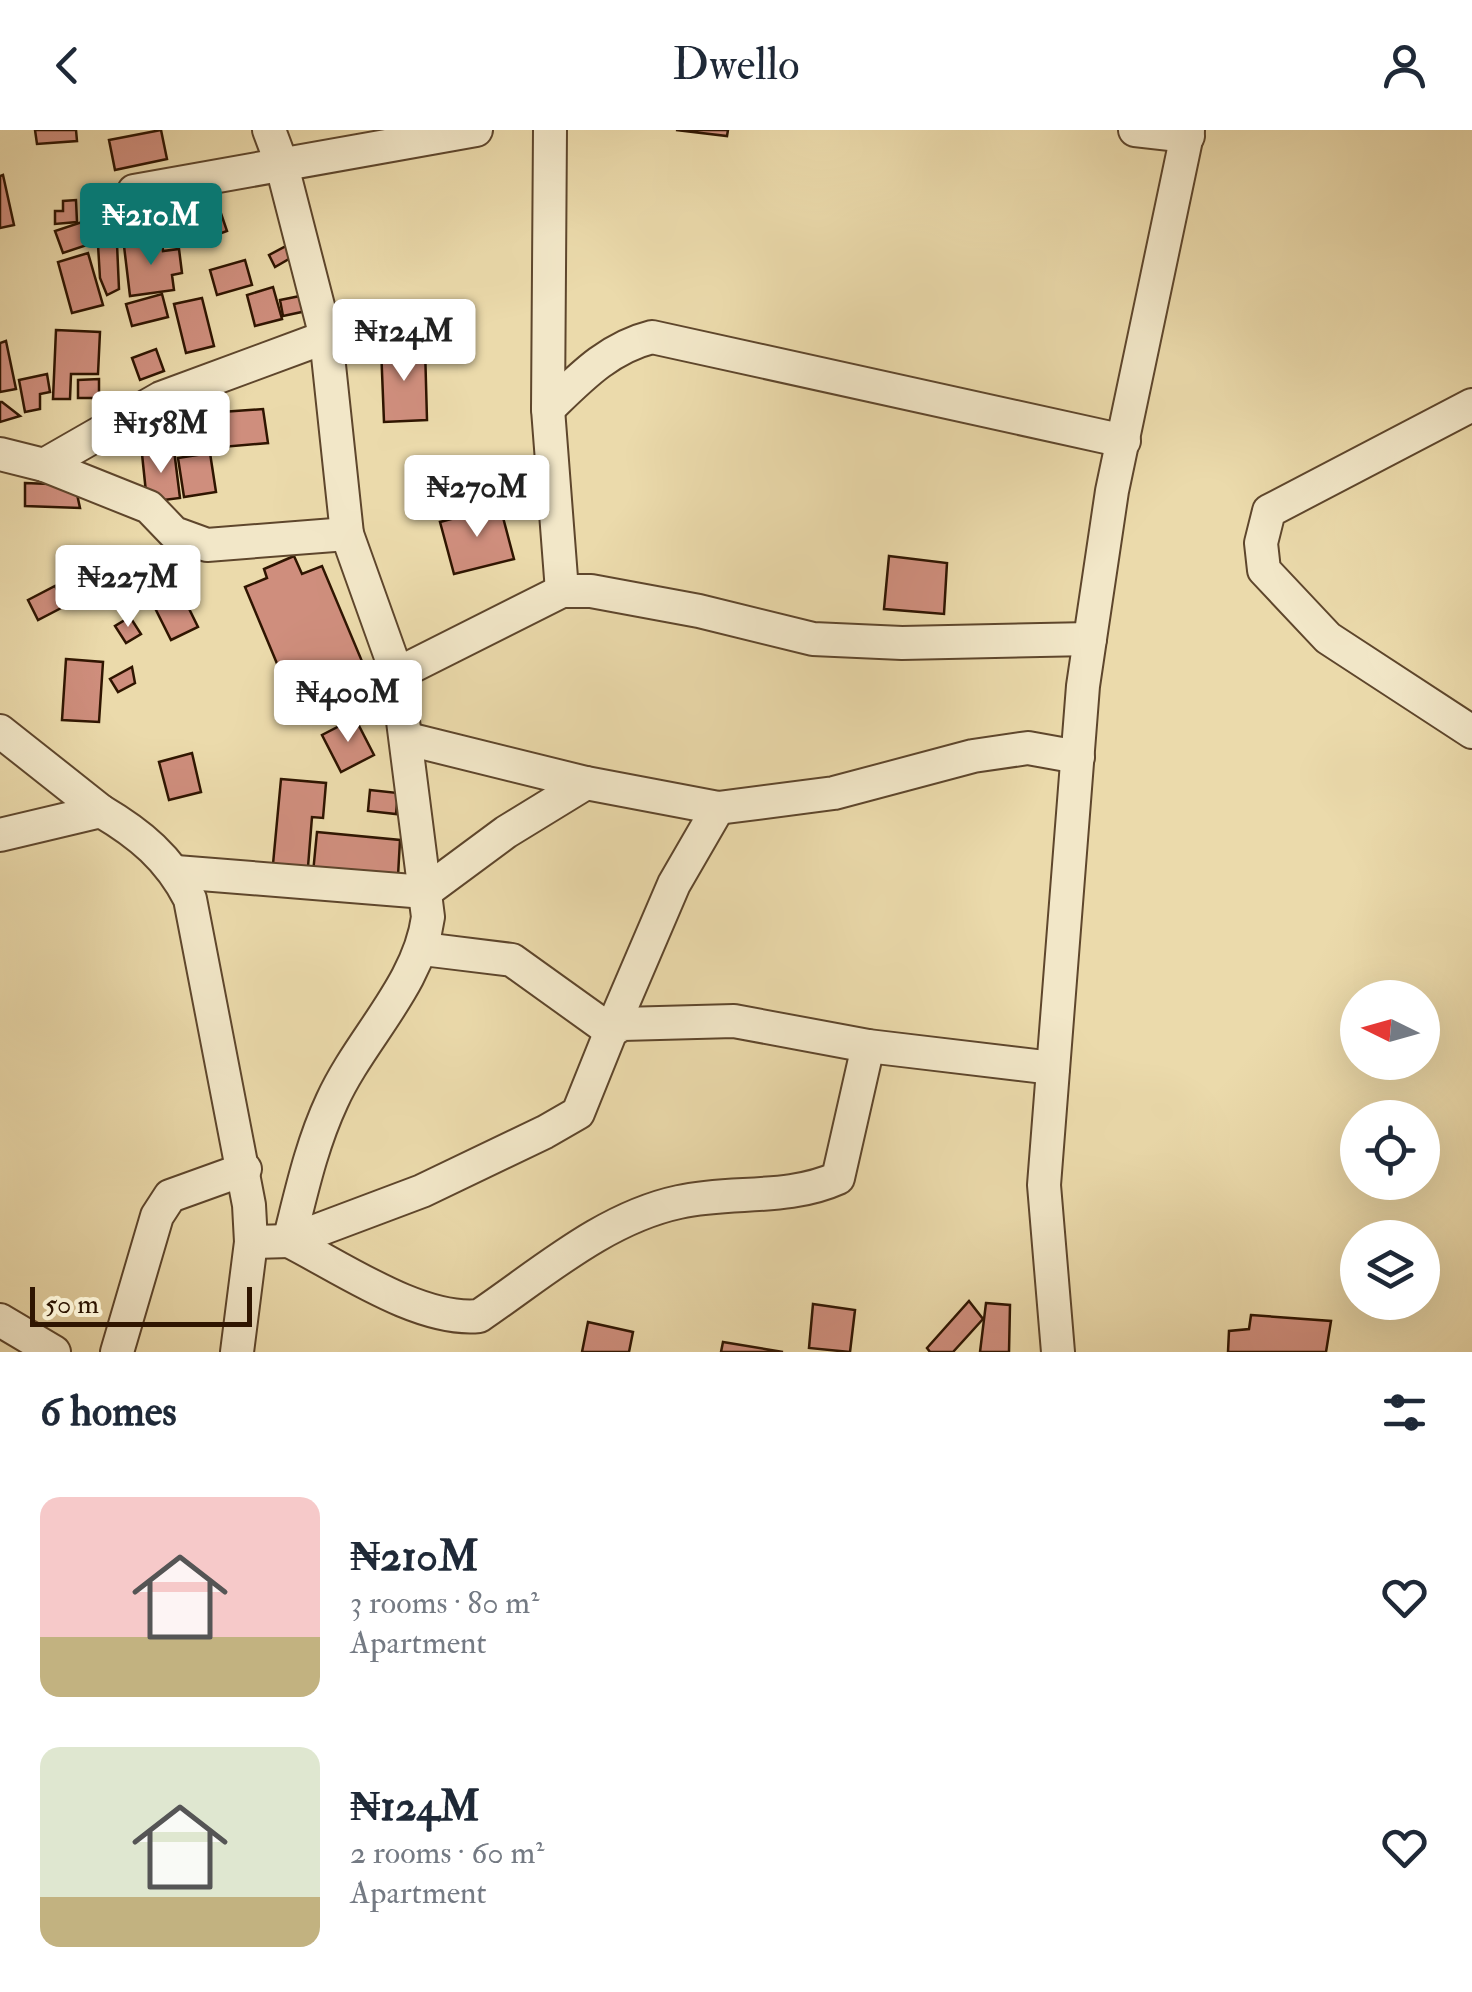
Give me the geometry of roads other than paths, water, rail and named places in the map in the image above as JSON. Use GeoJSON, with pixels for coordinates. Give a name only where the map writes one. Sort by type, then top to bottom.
{"type":"FeatureCollection","features":[{"type":"Feature","properties":{"kind":"street"},"geometry":{"type":"LineString","coordinates":[[269,130],[282,162],[326,337],[347,534],[396,674],[408,740],[425,892],[424,949],[332,1099],[308,1162],[290,1242]]}},
{"type":"Feature","properties":{"kind":"street"},"geometry":{"type":"LineString","coordinates":[[134,191],[476,130]]}},
{"type":"Feature","properties":{"kind":"street"},"geometry":{"type":"LineString","coordinates":[[550,130],[548,410],[562,591]]}},
{"type":"Feature","properties":{"kind":"street"},"geometry":{"type":"LineString","coordinates":[[1058,1352],[1044,1184],[1090,639],[1124,440],[1188,133],[1136,130]]}},
{"type":"Feature","properties":{"kind":"street"},"geometry":{"type":"LineString","coordinates":[[44,465],[161,398],[326,337]]}},
{"type":"Feature","properties":{"kind":"street"},"geometry":{"type":"LineString","coordinates":[[548,410],[582,375],[624,344],[652,338],[1124,440]]}},
{"type":"Feature","properties":{"kind":"street"},"geometry":{"type":"LineString","coordinates":[[1472,406],[1270,511],[1261,543],[1264,570],[1328,638],[1472,732]]}},
{"type":"Feature","properties":{"kind":"street"},"geometry":{"type":"LineString","coordinates":[[0,454],[44,465],[149,507],[174,532],[207,545],[347,534]]}},
{"type":"Feature","properties":{"kind":"street"},"geometry":{"type":"LineString","coordinates":[[396,674],[562,591],[591,591],[700,611],[813,639],[902,644],[1090,639]]}},
{"type":"Feature","properties":{"kind":"street"},"geometry":{"type":"LineString","coordinates":[[0,732],[101,811],[131,829],[176,872],[190,899],[245,1169],[251,1242],[237,1352]]}},
{"type":"Feature","properties":{"kind":"street"},"geometry":{"type":"LineString","coordinates":[[408,740],[586,783],[718,808],[834,793],[973,756],[1028,748],[1078,757]]}},
{"type":"Feature","properties":{"kind":"street"},"geometry":{"type":"LineString","coordinates":[[176,872],[425,892],[506,832],[586,783]]}},
{"type":"Feature","properties":{"kind":"street"},"geometry":{"type":"LineString","coordinates":[[251,1242],[290,1242],[422,1190],[578,1113],[674,884],[718,808]]}},
{"type":"Feature","properties":{"kind":"street"},"geometry":{"type":"LineString","coordinates":[[0,836],[101,811]]}},
{"type":"Feature","properties":{"kind":"street"},"geometry":{"type":"LineString","coordinates":[[424,949],[512,960],[611,1031]]}},
{"type":"Feature","properties":{"kind":"street"},"geometry":{"type":"LineString","coordinates":[[611,1031],[622,1024],[734,1021],[868,1046],[1053,1068]]}},
{"type":"Feature","properties":{"kind":"street"},"geometry":{"type":"LineString","coordinates":[[290,1242],[426,1310],[456,1318],[479,1316],[631,1216],[681,1201],[812,1190],[838,1178],[868,1046]]}},
{"type":"Feature","properties":{"kind":"street"},"geometry":{"type":"LineString","coordinates":[[117,1352],[156,1216],[170,1196],[245,1169]]}},
{"type":"Feature","properties":{"kind":"street"},"geometry":{"type":"LineString","coordinates":[[0,1320],[54,1352]]}}]}
